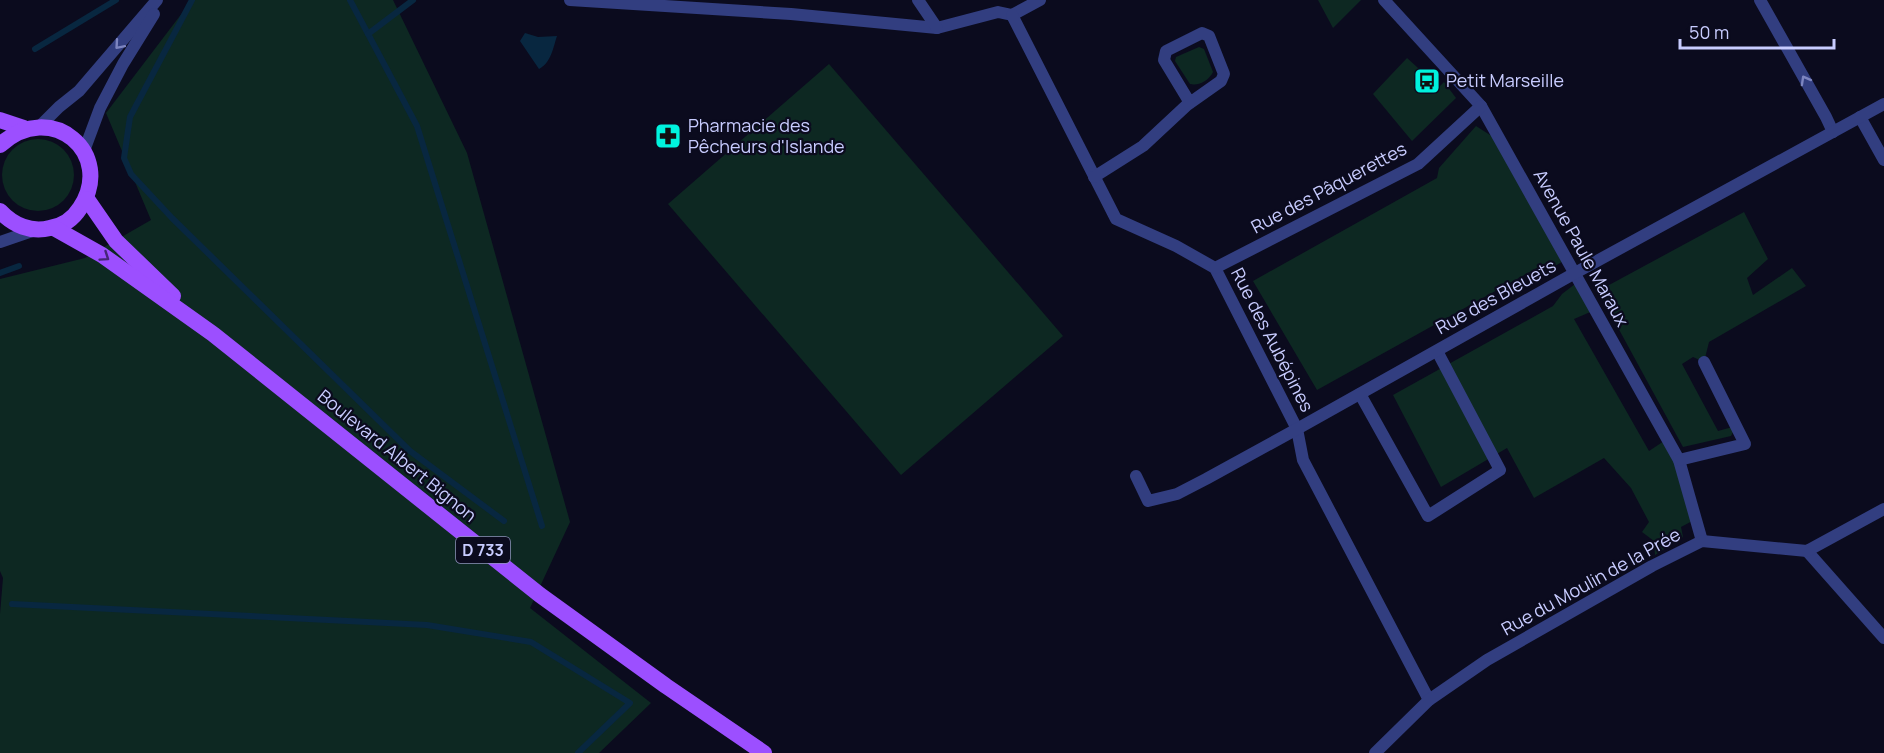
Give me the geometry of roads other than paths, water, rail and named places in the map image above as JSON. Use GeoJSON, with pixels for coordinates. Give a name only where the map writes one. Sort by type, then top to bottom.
{"type":"FeatureCollection","features":[{"type":"Feature","properties":{"kind":"main road"},"geometry":{"type":"LineString","coordinates":[[0,120],[32,127],[57,129],[72,138],[84,151],[91,178],[87,199],[76,214],[54,228],[35,230],[20,226],[0,212]]}},
{"type":"Feature","properties":{"kind":"main road"},"geometry":{"type":"LineString","coordinates":[[0,145],[10,135],[32,127]]}},
{"type":"Feature","properties":{"kind":"main road","name":"Boulevard Albert Bignon"},"geometry":{"type":"LineString","coordinates":[[87,199],[116,241],[213,334]]}},
{"type":"Feature","properties":{"kind":"main road","name":"Boulevard Albert Bignon"},"geometry":{"type":"LineString","coordinates":[[54,228],[102,255],[213,334],[540,595],[666,687],[764,753]]}},
{"type":"Feature","properties":{"kind":"street"},"geometry":{"type":"LineString","coordinates":[[32,127],[79,91],[157,0]]}},
{"type":"Feature","properties":{"kind":"street"},"geometry":{"type":"LineString","coordinates":[[84,151],[100,108],[123,64],[162,0]]}},
{"type":"Feature","properties":{"kind":"street"},"geometry":{"type":"LineString","coordinates":[[570,0],[791,14],[936,28],[998,12],[1012,15],[1040,0]]}},
{"type":"Feature","properties":{"kind":"street"},"geometry":{"type":"LineString","coordinates":[[918,0],[936,28]]}},
{"type":"Feature","properties":{"kind":"street","name":"Avenue Paule Maraux"},"geometry":{"type":"LineString","coordinates":[[1384,0],[1481,106],[1679,460],[1702,541]]}},
{"type":"Feature","properties":{"kind":"street"},"geometry":{"type":"LineString","coordinates":[[1760,0],[1833,132]]}},
{"type":"Feature","properties":{"kind":"street","name":"Rue des Aubépines"},"geometry":{"type":"LineString","coordinates":[[1012,15],[1116,219],[1176,246],[1215,268],[1297,429],[1303,460],[1429,700]]}},
{"type":"Feature","properties":{"kind":"street"},"geometry":{"type":"LineString","coordinates":[[1094,177],[1143,146],[1190,104],[1221,81],[1224,74],[1209,36],[1202,33],[1166,51],[1164,60],[1190,104]]}},
{"type":"Feature","properties":{"kind":"street","name":"Rue des Bleuets"},"geometry":{"type":"LineString","coordinates":[[1136,476],[1148,501],[1177,494],[1884,104]]}},
{"type":"Feature","properties":{"kind":"street","name":"Rue des Pâquerettes"},"geometry":{"type":"LineString","coordinates":[[1215,268],[1418,164],[1481,106]]}},
{"type":"Feature","properties":{"kind":"street"},"geometry":{"type":"LineString","coordinates":[[1860,117],[1884,160]]}},
{"type":"Feature","properties":{"kind":"street"},"geometry":{"type":"LineString","coordinates":[[0,242],[35,230]]}},
{"type":"Feature","properties":{"kind":"street"},"geometry":{"type":"LineString","coordinates":[[1360,393],[1428,516],[1500,470],[1437,351]]}},
{"type":"Feature","properties":{"kind":"street"},"geometry":{"type":"LineString","coordinates":[[1679,460],[1745,444],[1704,362]]}},
{"type":"Feature","properties":{"kind":"street"},"geometry":{"type":"LineString","coordinates":[[1884,509],[1807,551],[1884,638]]}},
{"type":"Feature","properties":{"kind":"street","name":"Rue du Moulin de la Prée"},"geometry":{"type":"LineString","coordinates":[[1375,753],[1429,700],[1487,660],[1652,566],[1702,541],[1807,551]]}},
{"type":"Feature","properties":{"kind":"water"},"geometry":{"type":"Polygon","coordinates":[[[525,33],[538,37],[557,36],[549,59],[539,69],[520,41],[525,33]]]}},
{"type":"Feature","properties":{"kind":"waterway"},"geometry":{"type":"LineString","coordinates":[[35,49],[116,0]]}},
{"type":"Feature","properties":{"kind":"waterway"},"geometry":{"type":"LineString","coordinates":[[192,0],[130,117],[124,158],[131,174],[172,218],[410,451],[504,521]]}},
{"type":"Feature","properties":{"kind":"waterway"},"geometry":{"type":"LineString","coordinates":[[350,0],[417,126],[542,526]]}},
{"type":"Feature","properties":{"kind":"waterway"},"geometry":{"type":"LineString","coordinates":[[368,34],[413,0]]}},
{"type":"Feature","properties":{"kind":"waterway"},"geometry":{"type":"LineString","coordinates":[[0,273],[19,266]]}},
{"type":"Feature","properties":{"kind":"waterway"},"geometry":{"type":"LineString","coordinates":[[12,604],[427,625],[531,642],[630,703],[578,753]]}},
{"type":"Feature","properties":{"kind":"place","name":"Petit Marseille"},"geometry":{"type":"Point","coordinates":[1427,81]}},
{"type":"Feature","properties":{"kind":"place","name":"Pharmacie des Pêcheurs d'Islande"},"geometry":{"type":"Point","coordinates":[668,136]}}]}
